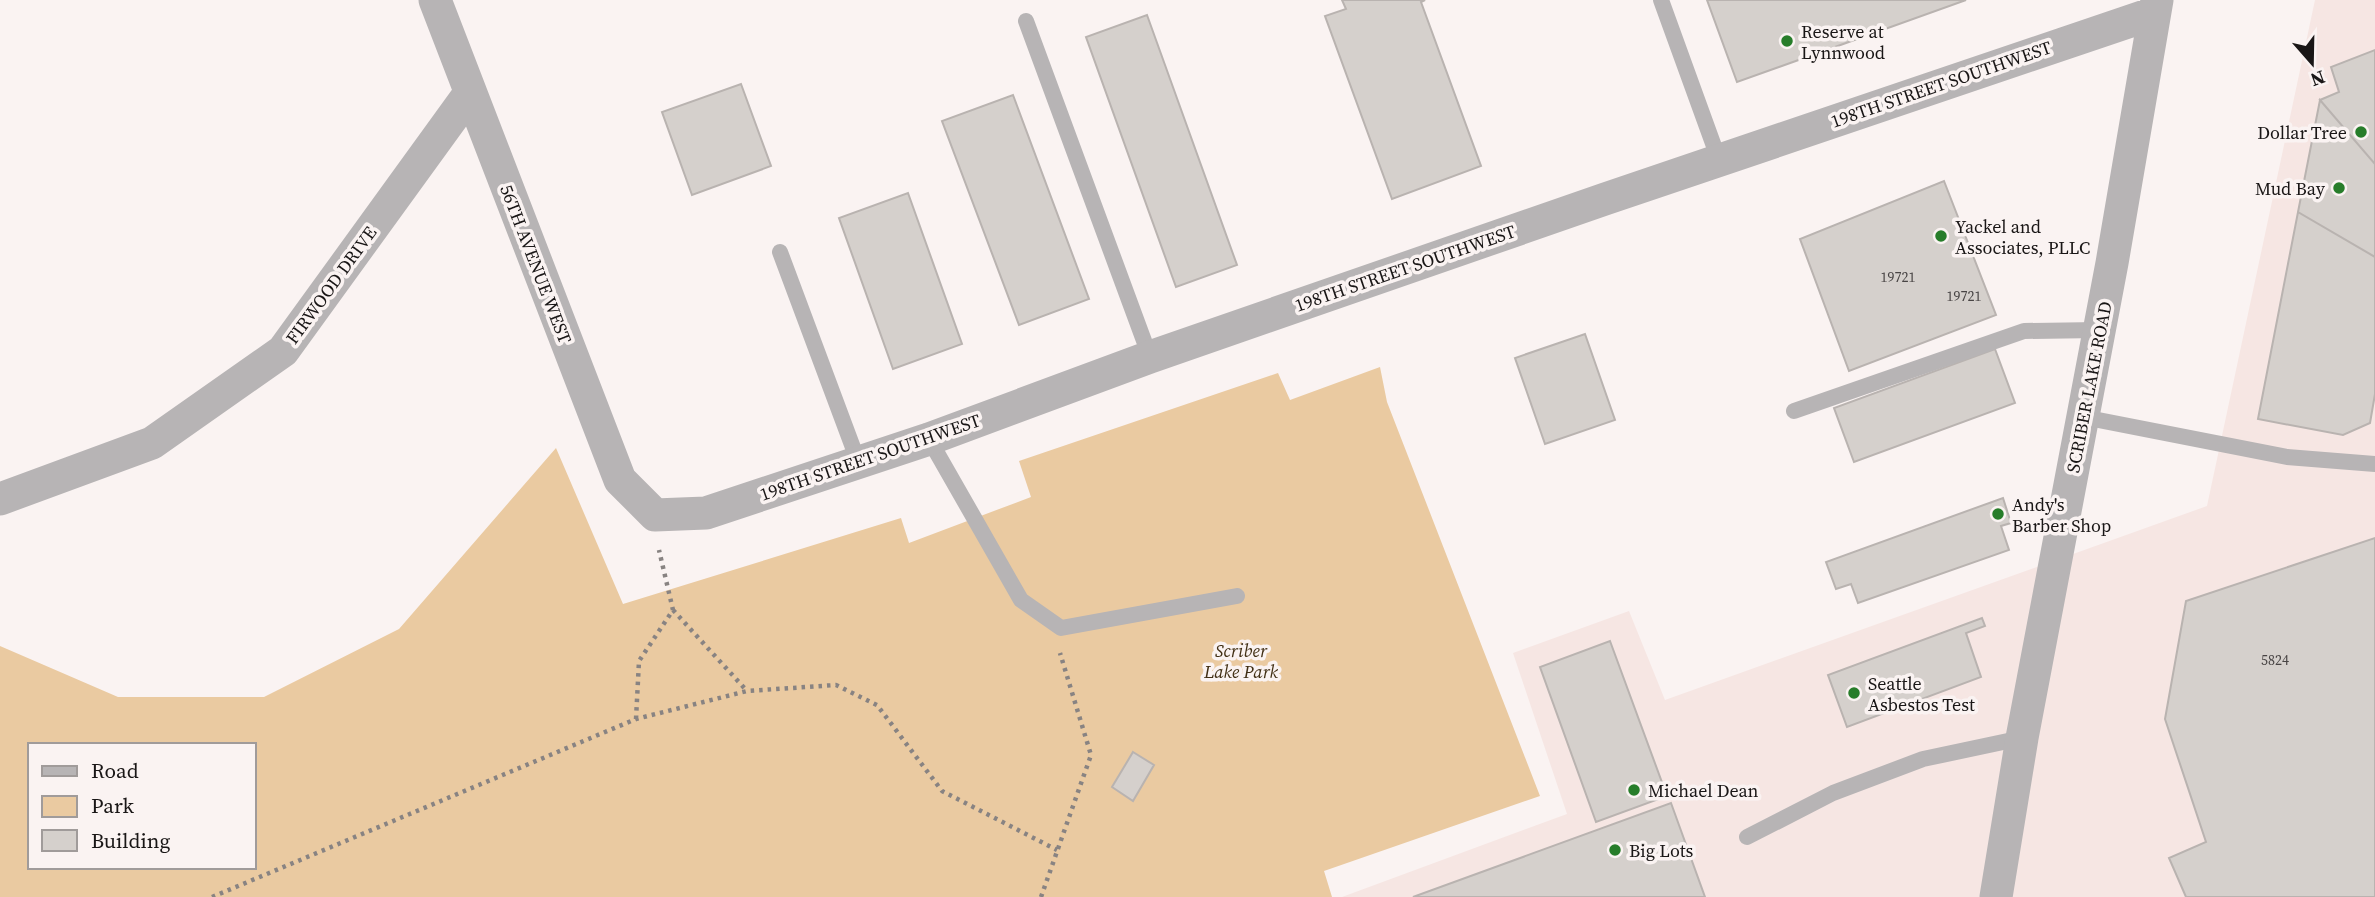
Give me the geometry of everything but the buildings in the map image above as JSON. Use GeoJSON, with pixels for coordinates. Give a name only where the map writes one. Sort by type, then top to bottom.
{"type":"FeatureCollection","features":[{"type":"Feature","properties":{"kind":"street","name":"56TH AVENUE WEST"},"geometry":{"type":"LineString","coordinates":[[435,0],[620,480],[655,516]]}},
{"type":"Feature","properties":{"kind":"street","name":"198TH STREET SOUTHWEST"},"geometry":{"type":"LineString","coordinates":[[655,516],[706,513],[929,439],[1150,357],[2156,6]]}},
{"type":"Feature","properties":{"kind":"street","name":"SCRIBER LAKE ROAD"},"geometry":{"type":"LineString","coordinates":[[1996,897],[2022,738],[2099,330],[2156,6]]}},
{"type":"Feature","properties":{"kind":"street","name":"FIRWOOD DRIVE"},"geometry":{"type":"LineString","coordinates":[[0,499],[152,443],[283,351],[470,93]]}},
{"type":"Feature","properties":{"kind":"lane"},"geometry":{"type":"LineString","coordinates":[[1661,0],[1719,160]]}},
{"type":"Feature","properties":{"kind":"lane"},"geometry":{"type":"LineString","coordinates":[[1026,21],[1150,357]]}},
{"type":"Feature","properties":{"kind":"lane"},"geometry":{"type":"LineString","coordinates":[[780,252],[858,461]]}},
{"type":"Feature","properties":{"kind":"lane"},"geometry":{"type":"LineString","coordinates":[[1794,411],[2024,331],[2099,330]]}},
{"type":"Feature","properties":{"kind":"lane"},"geometry":{"type":"LineString","coordinates":[[2083,417],[2287,457],[2375,464]]}},
{"type":"Feature","properties":{"kind":"lane"},"geometry":{"type":"LineString","coordinates":[[929,439],[1021,600],[1061,628],[1237,596]]}},
{"type":"Feature","properties":{"kind":"lane"},"geometry":{"type":"LineString","coordinates":[[1746,837],[1833,793],[1923,759],[2022,738]]}},
{"type":"Feature","properties":{"kind":"path"},"geometry":{"type":"LineString","coordinates":[[655,516],[657,544],[674,610],[747,691]]}},
{"type":"Feature","properties":{"kind":"path"},"geometry":{"type":"LineString","coordinates":[[636,719],[639,661],[674,610]]}},
{"type":"Feature","properties":{"kind":"path"},"geometry":{"type":"LineString","coordinates":[[1041,897],[1091,755],[1060,652],[1061,628]]}},
{"type":"Feature","properties":{"kind":"path"},"geometry":{"type":"LineString","coordinates":[[212,897],[636,719],[747,691],[836,685],[877,705],[943,791],[1057,850]]}},
{"type":"Feature","properties":{"kind":"shaded area"},"geometry":{"type":"Polygon","coordinates":[[[2315,0],[2375,0],[2375,897],[1342,897],[1567,814],[1513,653],[1629,611],[1665,700],[2207,506],[2315,0]]]}},
{"type":"Feature","properties":{"kind":"green space","name":"Scriber Lake Park"},"geometry":{"type":"Polygon","coordinates":[[[1380,367],[1387,402],[1540,796],[1324,871],[1332,897],[0,897],[0,646],[118,697],[264,697],[399,629],[556,448],[623,604],[901,518],[909,543],[1031,497],[1019,461],[1278,373],[1290,400],[1380,367]]]}},
{"type":"Feature","properties":{"kind":"place","name":"Reserve at Lynnwood"},"geometry":{"type":"Point","coordinates":[1787,41]}},
{"type":"Feature","properties":{"kind":"place","name":"Dollar Tree"},"geometry":{"type":"Point","coordinates":[2361,132]}},
{"type":"Feature","properties":{"kind":"place","name":"Mud Bay"},"geometry":{"type":"Point","coordinates":[2339,188]}},
{"type":"Feature","properties":{"kind":"place","name":"Yackel and Associates, PLLC"},"geometry":{"type":"Point","coordinates":[1941,236]}},
{"type":"Feature","properties":{"kind":"place","name":"Andy's Barber Shop"},"geometry":{"type":"Point","coordinates":[1998,514]}},
{"type":"Feature","properties":{"kind":"place","name":"Seattle Asbestos Test"},"geometry":{"type":"Point","coordinates":[1854,693]}},
{"type":"Feature","properties":{"kind":"place","name":"Michael Dean"},"geometry":{"type":"Point","coordinates":[1634,790]}},
{"type":"Feature","properties":{"kind":"place","name":"Big Lots"},"geometry":{"type":"Point","coordinates":[1615,850]}}]}
